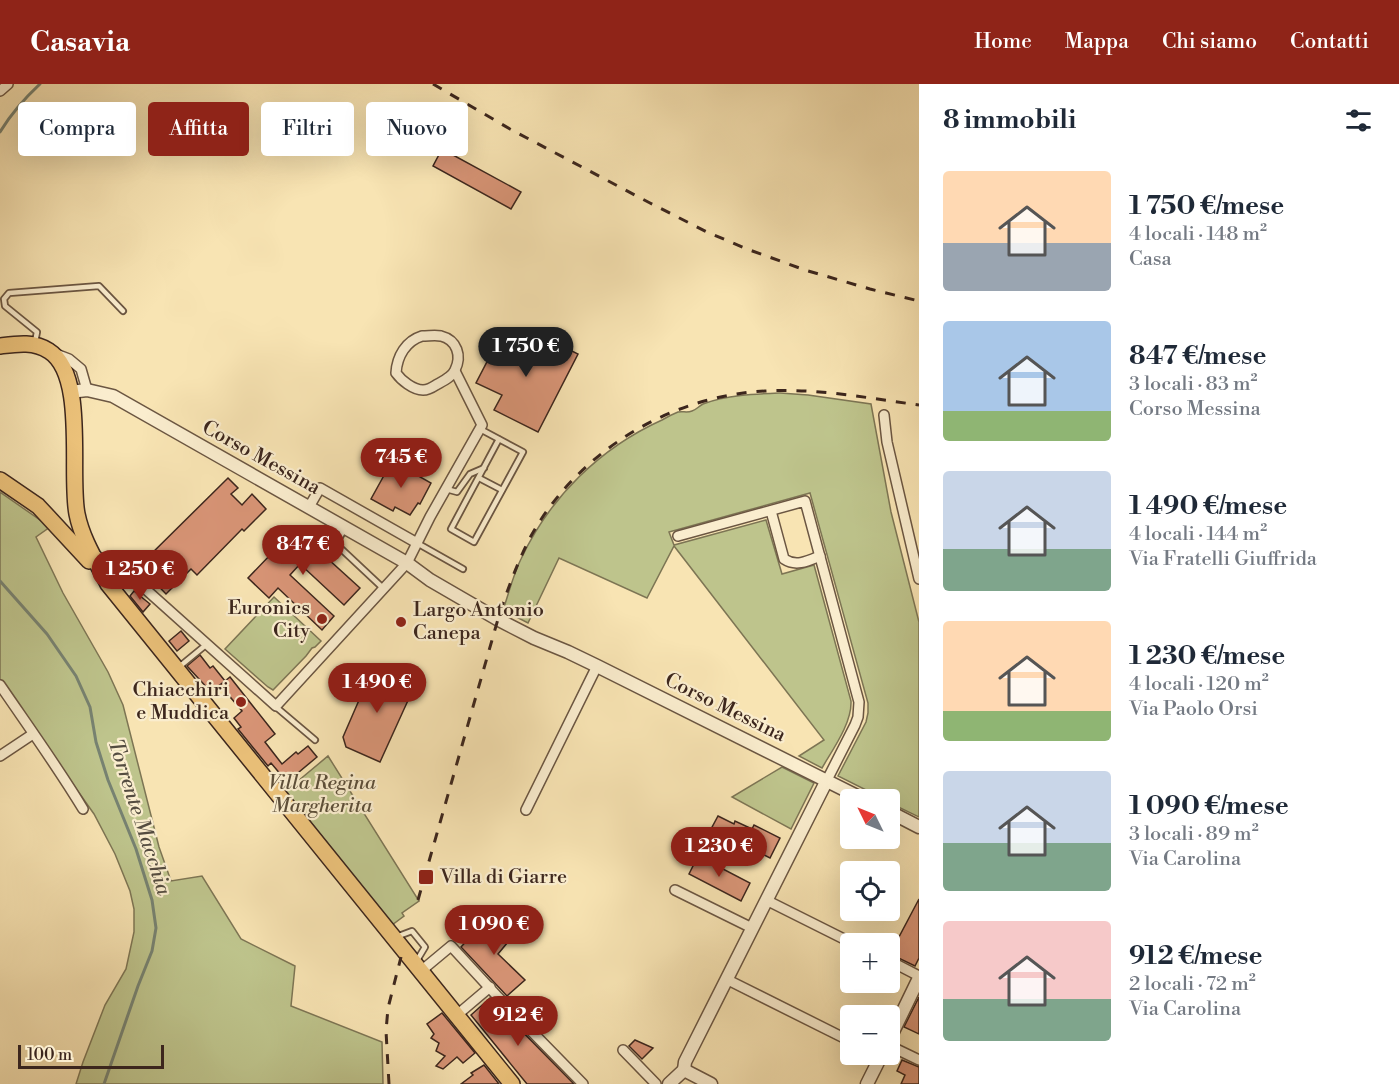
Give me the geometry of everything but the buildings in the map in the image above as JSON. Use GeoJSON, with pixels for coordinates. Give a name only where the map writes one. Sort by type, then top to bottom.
{"type":"FeatureCollection","features":[{"type":"Feature","properties":{"kind":"main road"},"geometry":{"type":"LineString","coordinates":[[0,346],[18,344],[42,348],[59,362],[63,369],[70,392],[75,428],[77,514],[81,531],[108,584]]}},
{"type":"Feature","properties":{"kind":"main road"},"geometry":{"type":"LineString","coordinates":[[0,480],[66,523],[74,520],[77,514]]}},
{"type":"Feature","properties":{"kind":"main road"},"geometry":{"type":"LineString","coordinates":[[38,506],[108,584],[512,1084]]}},
{"type":"Feature","properties":{"kind":"street"},"geometry":{"type":"LineString","coordinates":[[0,91],[8,84]]}},
{"type":"Feature","properties":{"kind":"street"},"geometry":{"type":"LineString","coordinates":[[90,551],[142,586],[276,706],[384,589],[410,566],[417,543],[482,425],[455,371],[459,355],[456,346],[449,339],[439,336],[422,336],[415,339],[408,344],[396,364],[396,373],[401,379],[423,390],[445,380],[455,371]]}},
{"type":"Feature","properties":{"kind":"street"},"geometry":{"type":"LineString","coordinates":[[42,348],[69,359],[81,369],[87,390],[70,392]]}},
{"type":"Feature","properties":{"kind":"street","name":"Corso Messina"},"geometry":{"type":"LineString","coordinates":[[87,390],[113,396],[346,528],[499,620],[597,666],[844,789]]}},
{"type":"Feature","properties":{"kind":"street"},"geometry":{"type":"LineString","coordinates":[[884,415],[887,442],[919,579]]}},
{"type":"Feature","properties":{"kind":"street"},"geometry":{"type":"LineString","coordinates":[[309,507],[320,488],[417,543]]}},
{"type":"Feature","properties":{"kind":"street"},"geometry":{"type":"LineString","coordinates":[[669,1084],[684,1070],[685,1062],[726,979],[855,725],[859,702],[806,501],[678,536]]}},
{"type":"Feature","properties":{"kind":"street"},"geometry":{"type":"LineString","coordinates":[[771,511],[784,559],[795,564],[820,556]]}},
{"type":"Feature","properties":{"kind":"street"},"geometry":{"type":"LineString","coordinates":[[526,810],[597,666]]}},
{"type":"Feature","properties":{"kind":"street"},"geometry":{"type":"LineString","coordinates":[[0,685],[83,809]]}},
{"type":"Feature","properties":{"kind":"street"},"geometry":{"type":"LineString","coordinates":[[0,756],[33,734]]}},
{"type":"Feature","properties":{"kind":"street"},"geometry":{"type":"LineString","coordinates":[[900,817],[919,827]]}},
{"type":"Feature","properties":{"kind":"street"},"geometry":{"type":"LineString","coordinates":[[675,890],[752,928]]}},
{"type":"Feature","properties":{"kind":"street"},"geometry":{"type":"LineString","coordinates":[[766,900],[840,937]]}},
{"type":"Feature","properties":{"kind":"street"},"geometry":{"type":"LineString","coordinates":[[418,968],[451,946],[583,1084]]}},
{"type":"Feature","properties":{"kind":"street"},"geometry":{"type":"LineString","coordinates":[[900,967],[919,977],[900,1017]]}},
{"type":"Feature","properties":{"kind":"street"},"geometry":{"type":"LineString","coordinates":[[726,979],[840,1036]]}},
{"type":"Feature","properties":{"kind":"street"},"geometry":{"type":"LineString","coordinates":[[457,1015],[490,987]]}},
{"type":"Feature","properties":{"kind":"street"},"geometry":{"type":"LineString","coordinates":[[623,1050],[656,1084]]}},
{"type":"Feature","properties":{"kind":"street"},"geometry":{"type":"LineString","coordinates":[[900,1051],[919,1060]]}},
{"type":"Feature","properties":{"kind":"street"},"geometry":{"type":"LineString","coordinates":[[867,1084],[876,1065]]}},
{"type":"Feature","properties":{"kind":"street"},"geometry":{"type":"LineString","coordinates":[[684,1070],[711,1084]]}},
{"type":"Feature","properties":{"kind":"lane"},"geometry":{"type":"LineString","coordinates":[[42,348],[37,332],[5,306],[4,299],[9,293],[99,286],[123,310]]}},
{"type":"Feature","properties":{"kind":"lane"},"geometry":{"type":"LineString","coordinates":[[480,429],[499,439],[523,452],[474,542],[451,530],[499,439]]}},
{"type":"Feature","properties":{"kind":"lane"},"geometry":{"type":"LineString","coordinates":[[446,489],[457,492],[470,474],[484,468]]}},
{"type":"Feature","properties":{"kind":"lane"},"geometry":{"type":"LineString","coordinates":[[478,477],[502,490]]}},
{"type":"Feature","properties":{"kind":"lane"},"geometry":{"type":"LineString","coordinates":[[346,528],[336,544],[384,589]]}},
{"type":"Feature","properties":{"kind":"lane"},"geometry":{"type":"LineString","coordinates":[[417,543],[463,569]]}},
{"type":"Feature","properties":{"kind":"lane"},"geometry":{"type":"LineString","coordinates":[[177,669],[207,644]]}},
{"type":"Feature","properties":{"kind":"lane"},"geometry":{"type":"LineString","coordinates":[[276,706],[315,740]]}},
{"type":"Feature","properties":{"kind":"green space"},"geometry":{"type":"Polygon","coordinates":[[[780,393],[808,395],[871,404],[891,512],[919,622],[919,817],[900,808],[900,789],[864,789],[838,776],[866,722],[868,703],[810,493],[669,532],[674,545],[766,520],[782,574],[814,565],[851,701],[845,727],[822,768],[799,756],[824,740],[674,546],[647,598],[559,558],[528,623],[503,610],[518,565],[533,536],[562,495],[598,460],[639,431],[678,412],[690,412],[703,404],[751,395],[780,393]]]}},
{"type":"Feature","properties":{"kind":"green space"},"geometry":{"type":"Polygon","coordinates":[[[0,492],[50,527],[36,537],[63,593],[108,672],[123,705],[159,847],[171,881],[202,876],[241,939],[295,966],[291,1006],[382,1042],[383,1084],[76,1084],[105,1005],[126,969],[134,932],[134,909],[130,891],[115,854],[94,814],[0,681],[0,492]]]}},
{"type":"Feature","properties":{"kind":"green space"},"geometry":{"type":"Polygon","coordinates":[[[274,597],[321,641],[273,690],[225,649],[274,597]]]}},
{"type":"Feature","properties":{"kind":"green space","name":"Villa Regina Margherita"},"geometry":{"type":"Polygon","coordinates":[[[328,756],[419,901],[402,913],[404,916],[392,925],[286,791],[328,756]]]}},
{"type":"Feature","properties":{"kind":"green space"},"geometry":{"type":"Polygon","coordinates":[[[782,767],[814,783],[791,829],[732,797],[782,767]]]}},
{"type":"Feature","properties":{"kind":"waterway","name":"Torrente Macchia"},"geometry":{"type":"LineString","coordinates":[[0,132],[18,106],[40,84]]}},
{"type":"Feature","properties":{"kind":"waterway","name":"Torrente Macchia"},"geometry":{"type":"LineString","coordinates":[[0,581],[47,634],[76,676],[90,707],[96,742],[108,780],[136,849],[152,900],[156,928],[152,951],[104,1084]]}},
{"type":"Feature","properties":{"kind":"railway"},"geometry":{"type":"LineString","coordinates":[[433,84],[510,129],[707,232],[805,270],[919,301]]}},
{"type":"Feature","properties":{"kind":"railway"},"geometry":{"type":"LineString","coordinates":[[418,900],[510,583],[531,536],[551,506],[574,479],[600,455],[630,434],[661,417],[695,404],[729,395],[784,390],[842,394],[919,405]]}},
{"type":"Feature","properties":{"kind":"railway"},"geometry":{"type":"LineString","coordinates":[[389,1084],[386,1031],[388,1008],[401,957]]}},
{"type":"Feature","properties":{"kind":"place","name":"Euronics City"},"geometry":{"type":"Point","coordinates":[322,619]}},
{"type":"Feature","properties":{"kind":"place","name":"Largo Antonio Canepa"},"geometry":{"type":"Point","coordinates":[401,622]}},
{"type":"Feature","properties":{"kind":"place","name":"Chiacchiri e Muddica"},"geometry":{"type":"Point","coordinates":[241,702]}},
{"type":"Feature","properties":{"kind":"place","name":"Villa di Giarre"},"geometry":{"type":"Point","coordinates":[426,877]}}]}
